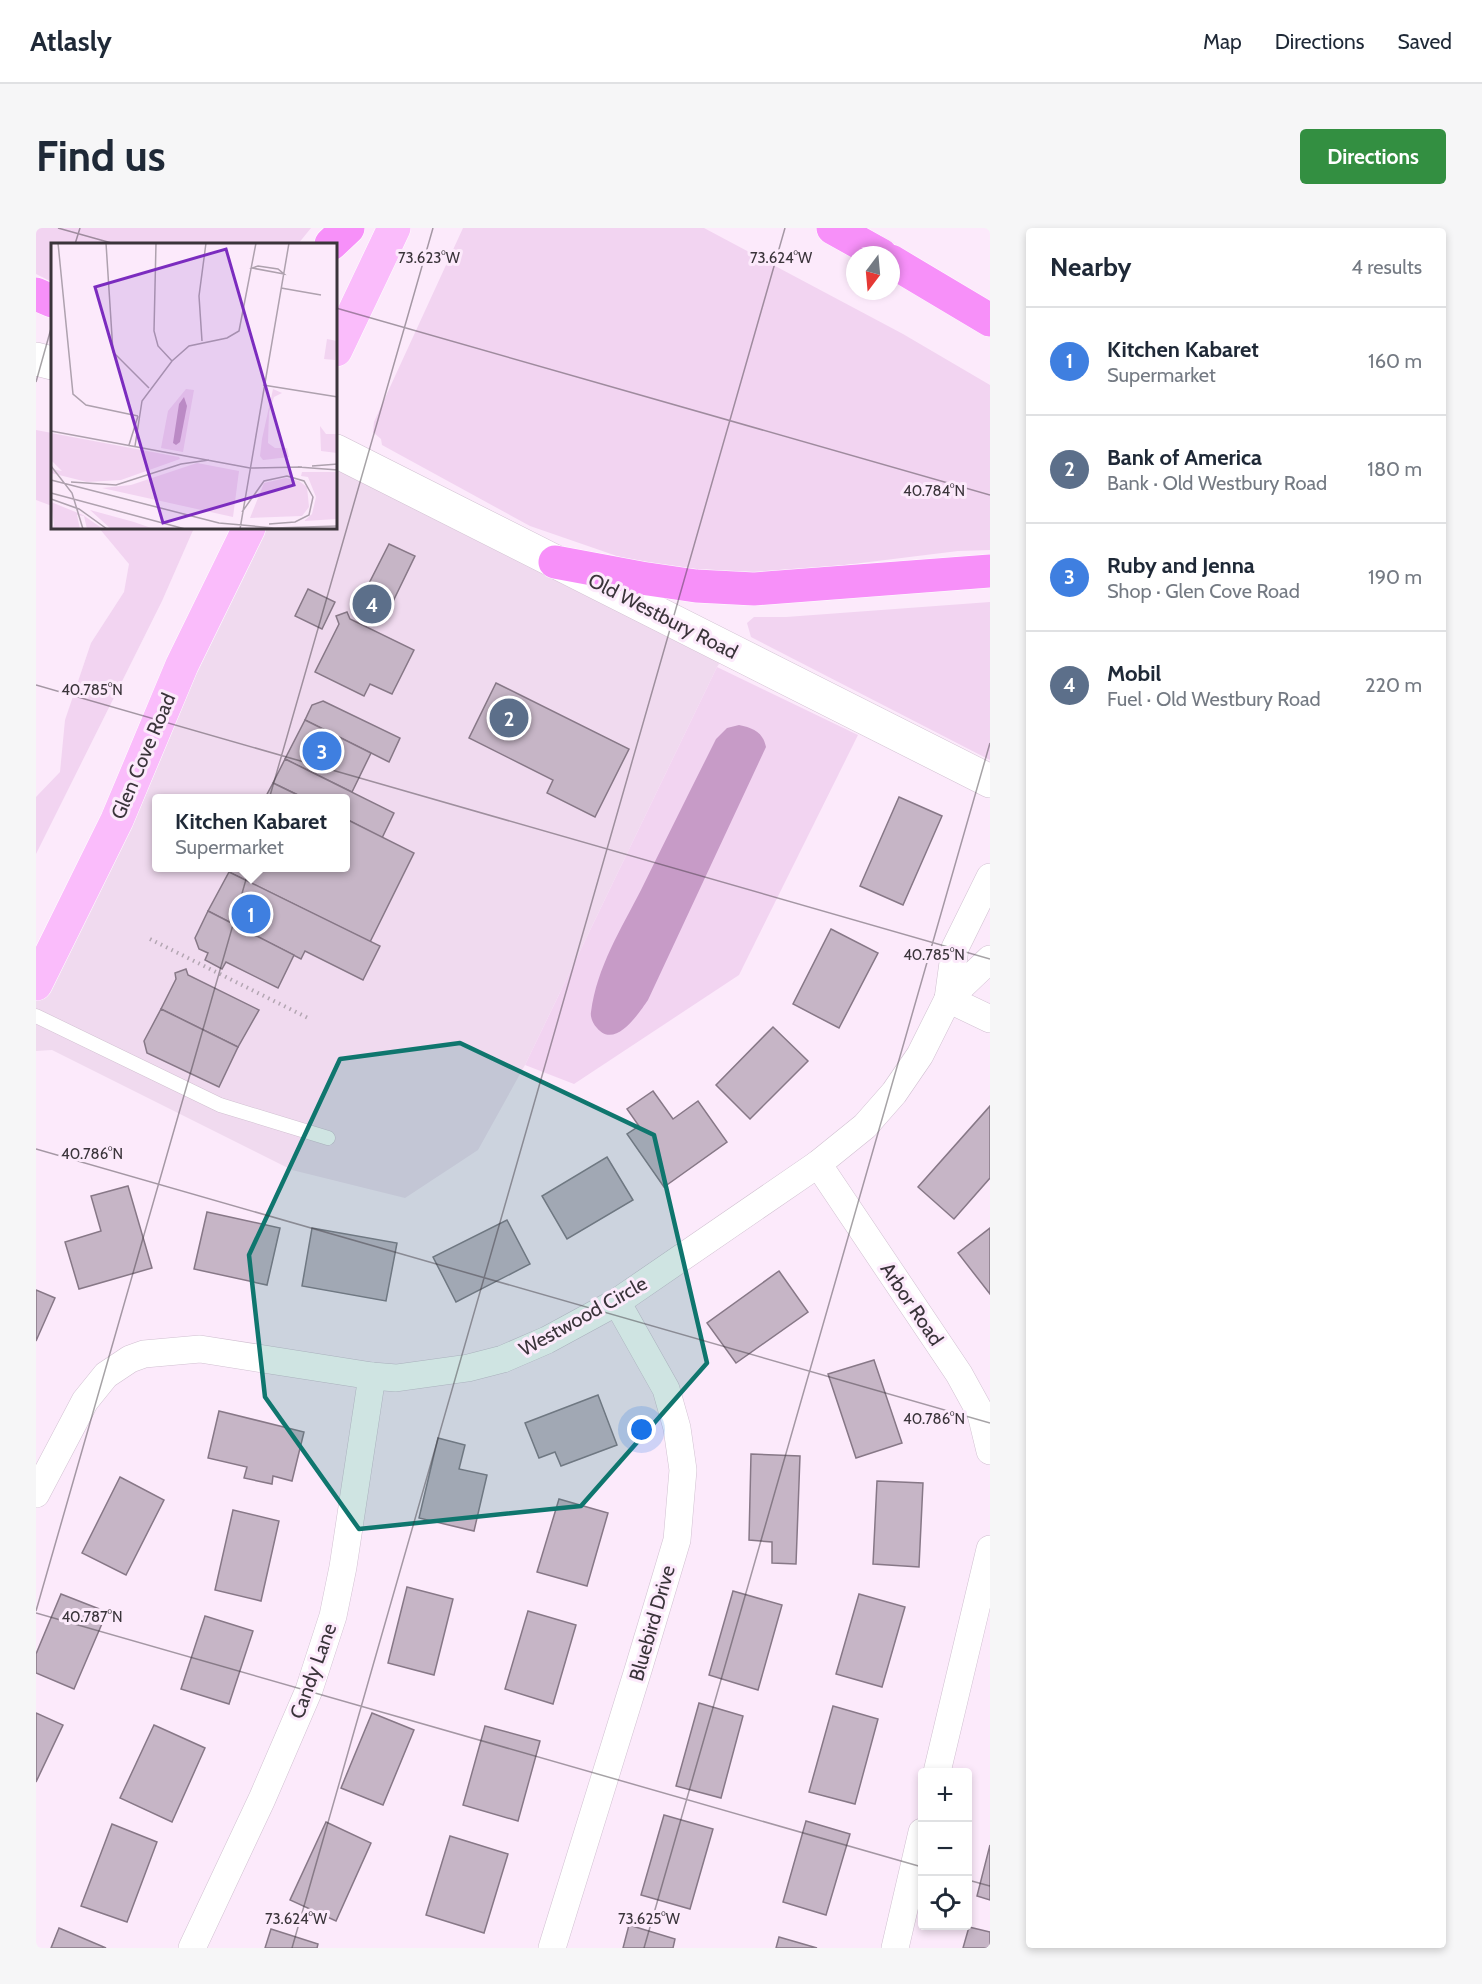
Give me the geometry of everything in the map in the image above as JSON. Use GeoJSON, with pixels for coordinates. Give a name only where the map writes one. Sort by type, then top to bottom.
{"type":"FeatureCollection","features":[{"type":"Feature","properties":{"kind":"highway"},"geometry":{"type":"LineString","coordinates":[[332,243],[348,228]]}},
{"type":"Feature","properties":{"kind":"highway"},"geometry":{"type":"LineString","coordinates":[[833,228],[865,246]]}},
{"type":"Feature","properties":{"kind":"highway"},"geometry":{"type":"LineString","coordinates":[[900,266],[990,320]]}},
{"type":"Feature","properties":{"kind":"highway"},"geometry":{"type":"LineString","coordinates":[[36,294],[51,301]]}},
{"type":"Feature","properties":{"kind":"highway"},"geometry":{"type":"LineString","coordinates":[[555,562],[677,583],[754,589],[990,571]]}},
{"type":"Feature","properties":{"kind":"main road"},"geometry":{"type":"LineString","coordinates":[[338,346],[394,228]]}},
{"type":"Feature","properties":{"kind":"main road"},"geometry":{"type":"LineString","coordinates":[[36,359],[51,363]]}},
{"type":"Feature","properties":{"kind":"main road","name":"Old Westbury Road"},"geometry":{"type":"LineString","coordinates":[[338,452],[990,781]]}},
{"type":"Feature","properties":{"kind":"main road","name":"Glen Cove Road"},"geometry":{"type":"LineString","coordinates":[[39,970],[117,820],[182,665],[248,530]]}},
{"type":"Feature","properties":{"kind":"street","name":"Westwood Circle"},"geometry":{"type":"LineString","coordinates":[[36,1494],[85,1401],[106,1375],[130,1359],[144,1354],[200,1349],[396,1378],[468,1368],[503,1359],[547,1340],[617,1302],[818,1164],[865,1126],[894,1093],[920,1055],[948,999],[955,948],[990,877]]}},
{"type":"Feature","properties":{"kind":"street","name":"Westwood Circle"},"geometry":{"type":"LineString","coordinates":[[948,999],[990,959]]}},
{"type":"Feature","properties":{"kind":"street"},"geometry":{"type":"LineString","coordinates":[[948,999],[990,1019]]}},
{"type":"Feature","properties":{"kind":"street","name":"Arbor Road"},"geometry":{"type":"LineString","coordinates":[[818,1164],[959,1374],[981,1414],[990,1451]]}},
{"type":"Feature","properties":{"kind":"street","name":"Bluebird Drive"},"geometry":{"type":"LineString","coordinates":[[552,1948],[676,1540],[683,1470],[677,1428],[666,1389],[617,1302]]}},
{"type":"Feature","properties":{"kind":"street","name":"Candy Lane"},"geometry":{"type":"LineString","coordinates":[[192,1948],[262,1799],[309,1690],[333,1616],[343,1568],[372,1376]]}},
{"type":"Feature","properties":{"kind":"street"},"geometry":{"type":"LineString","coordinates":[[938,1768],[990,1549]]}},
{"type":"Feature","properties":{"kind":"street"},"geometry":{"type":"LineString","coordinates":[[895,1948],[918,1849]]}},
{"type":"Feature","properties":{"kind":"lane"},"geometry":{"type":"LineString","coordinates":[[36,1016],[220,1105],[328,1138]]}},
{"type":"Feature","properties":{"kind":"path"},"geometry":{"type":"LineString","coordinates":[[150,939],[308,1018]]}},
{"type":"Feature","properties":{"kind":"highlighted area"},"geometry":{"type":"Polygon","coordinates":[[[460,1043],[654,1135],[707,1363],[581,1506],[359,1529],[265,1397],[249,1255],[340,1059],[460,1043]]]}},
{"type":"Feature","properties":{"kind":"shaded area"},"geometry":{"type":"Polygon","coordinates":[[[36,228],[311,228],[299,243],[51,243],[51,282],[36,274],[36,228]]]}},
{"type":"Feature","properties":{"kind":"shaded area"},"geometry":{"type":"Polygon","coordinates":[[[463,228],[704,228],[903,334],[990,385],[990,550],[958,551],[755,576],[640,564],[530,526],[382,445],[381,439],[373,432],[374,422],[463,228]]]}},
{"type":"Feature","properties":{"kind":"shaded area"},"geometry":{"type":"Polygon","coordinates":[[[36,430],[51,433],[51,506],[36,500],[36,430]]]}},
{"type":"Feature","properties":{"kind":"shaded area"},"geometry":{"type":"Polygon","coordinates":[[[338,452],[729,649],[717,667],[525,1065],[478,1150],[405,1198],[292,1170],[52,1050],[36,1051],[36,984],[248,530],[338,530],[338,452]]]}},
{"type":"Feature","properties":{"kind":"shaded area"},"geometry":{"type":"Polygon","coordinates":[[[101,530],[193,530],[162,601],[36,854],[36,797],[60,772],[65,720],[91,643],[124,592],[129,564],[101,530]]]}},
{"type":"Feature","properties":{"kind":"shaded area"},"geometry":{"type":"Polygon","coordinates":[[[990,602],[990,760],[751,637],[747,623],[754,617],[786,617],[990,602]]]}},
{"type":"Feature","properties":{"kind":"shaded area"},"geometry":{"type":"Polygon","coordinates":[[[717,667],[858,735],[739,975],[574,1084],[525,1065],[717,667]]]}},
{"type":"Feature","properties":{"kind":"shaded area"},"geometry":{"type":"Polygon","coordinates":[[[739,725],[757,731],[766,747],[648,1000],[626,1027],[611,1035],[604,1034],[594,1025],[591,1014],[594,995],[604,964],[716,739],[727,728],[739,725]]]}},
{"type":"Feature","properties":{"kind":"building"},"geometry":{"type":"Polygon","coordinates":[[[389,544],[415,556],[383,622],[356,609],[389,544]]]}},
{"type":"Feature","properties":{"kind":"building"},"geometry":{"type":"Polygon","coordinates":[[[308,589],[335,602],[322,629],[295,616],[308,589]]]}},
{"type":"Feature","properties":{"kind":"building"},"geometry":{"type":"Polygon","coordinates":[[[347,612],[350,619],[414,650],[392,694],[370,684],[364,696],[315,672],[339,624],[336,616],[347,612]]]}},
{"type":"Feature","properties":{"kind":"building"},"geometry":{"type":"Polygon","coordinates":[[[496,683],[629,749],[595,817],[547,793],[553,780],[469,738],[496,683]]]}},
{"type":"Feature","properties":{"kind":"building"},"geometry":{"type":"Polygon","coordinates":[[[323,701],[400,738],[389,762],[305,720],[312,705],[323,701]]]}},
{"type":"Feature","properties":{"kind":"building"},"geometry":{"type":"Polygon","coordinates":[[[305,720],[371,753],[352,792],[285,759],[305,720]]]}},
{"type":"Feature","properties":{"kind":"building"},"geometry":{"type":"Polygon","coordinates":[[[285,759],[394,813],[382,838],[350,821],[350,794],[296,794],[273,783],[285,759]]]}},
{"type":"Feature","properties":{"kind":"building"},"geometry":{"type":"Polygon","coordinates":[[[273,783],[296,794],[267,794],[273,783]]]}},
{"type":"Feature","properties":{"kind":"building"},"geometry":{"type":"Polygon","coordinates":[[[899,797],[942,816],[903,905],[860,886],[899,797]]]}},
{"type":"Feature","properties":{"kind":"building"},"geometry":{"type":"Polygon","coordinates":[[[350,821],[414,853],[370,942],[229,872],[350,872],[350,821]]]}},
{"type":"Feature","properties":{"kind":"building"},"geometry":{"type":"Polygon","coordinates":[[[229,872],[380,946],[363,980],[305,951],[301,959],[208,911],[229,872]]]}},
{"type":"Feature","properties":{"kind":"building"},"geometry":{"type":"Polygon","coordinates":[[[208,911],[294,955],[278,988],[226,962],[222,969],[205,960],[208,953],[199,949],[195,938],[208,911]]]}},
{"type":"Feature","properties":{"kind":"building"},"geometry":{"type":"Polygon","coordinates":[[[831,929],[878,953],[839,1028],[793,1004],[831,929]]]}},
{"type":"Feature","properties":{"kind":"building"},"geometry":{"type":"Polygon","coordinates":[[[186,969],[188,975],[259,1010],[238,1047],[161,1009],[176,979],[175,973],[186,969]]]}},
{"type":"Feature","properties":{"kind":"building"},"geometry":{"type":"Polygon","coordinates":[[[161,1009],[238,1047],[219,1087],[147,1053],[144,1041],[161,1009]]]}},
{"type":"Feature","properties":{"kind":"building"},"geometry":{"type":"Polygon","coordinates":[[[773,1027],[808,1061],[750,1119],[716,1085],[773,1027]]]}},
{"type":"Feature","properties":{"kind":"building"},"geometry":{"type":"Polygon","coordinates":[[[653,1091],[673,1119],[698,1101],[727,1142],[664,1187],[627,1134],[639,1126],[627,1109],[653,1091]]]}},
{"type":"Feature","properties":{"kind":"building"},"geometry":{"type":"Polygon","coordinates":[[[990,1106],[990,1178],[954,1219],[918,1187],[990,1106]]]}},
{"type":"Feature","properties":{"kind":"building"},"geometry":{"type":"Polygon","coordinates":[[[607,1157],[633,1200],[567,1239],[542,1196],[607,1157]]]}},
{"type":"Feature","properties":{"kind":"building"},"geometry":{"type":"Polygon","coordinates":[[[128,1186],[152,1268],[79,1289],[65,1242],[101,1231],[91,1196],[128,1186]]]}},
{"type":"Feature","properties":{"kind":"building"},"geometry":{"type":"Polygon","coordinates":[[[207,1212],[280,1228],[267,1285],[194,1269],[207,1212]]]}},
{"type":"Feature","properties":{"kind":"building"},"geometry":{"type":"Polygon","coordinates":[[[507,1220],[530,1264],[456,1302],[433,1257],[507,1220]]]}},
{"type":"Feature","properties":{"kind":"building"},"geometry":{"type":"Polygon","coordinates":[[[312,1228],[397,1243],[386,1301],[302,1286],[312,1228]]]}},
{"type":"Feature","properties":{"kind":"building"},"geometry":{"type":"Polygon","coordinates":[[[990,1228],[990,1294],[958,1253],[990,1228]]]}},
{"type":"Feature","properties":{"kind":"building"},"geometry":{"type":"Polygon","coordinates":[[[779,1271],[808,1312],[736,1363],[707,1323],[779,1271]]]}},
{"type":"Feature","properties":{"kind":"building"},"geometry":{"type":"Polygon","coordinates":[[[36,1290],[55,1298],[36,1341],[36,1290]]]}},
{"type":"Feature","properties":{"kind":"building"},"geometry":{"type":"Polygon","coordinates":[[[874,1360],[902,1443],[856,1458],[828,1374],[874,1360]]]}},
{"type":"Feature","properties":{"kind":"building"},"geometry":{"type":"Polygon","coordinates":[[[598,1395],[617,1445],[561,1466],[555,1452],[539,1458],[525,1423],[598,1395]]]}},
{"type":"Feature","properties":{"kind":"building"},"geometry":{"type":"Polygon","coordinates":[[[219,1411],[304,1432],[292,1481],[273,1476],[272,1484],[244,1478],[247,1467],[208,1458],[219,1411]]]}},
{"type":"Feature","properties":{"kind":"building"},"geometry":{"type":"Polygon","coordinates":[[[438,1438],[465,1445],[459,1469],[487,1475],[474,1531],[419,1518],[438,1438]]]}},
{"type":"Feature","properties":{"kind":"building"},"geometry":{"type":"Polygon","coordinates":[[[751,1454],[800,1456],[796,1564],[772,1563],[772,1542],[749,1540],[751,1454]]]}},
{"type":"Feature","properties":{"kind":"building"},"geometry":{"type":"Polygon","coordinates":[[[120,1477],[164,1500],[126,1575],[82,1553],[120,1477]]]}},
{"type":"Feature","properties":{"kind":"building"},"geometry":{"type":"Polygon","coordinates":[[[877,1481],[923,1483],[919,1567],[873,1564],[877,1481]]]}},
{"type":"Feature","properties":{"kind":"building"},"geometry":{"type":"Polygon","coordinates":[[[559,1499],[608,1513],[587,1586],[537,1572],[559,1499]]]}},
{"type":"Feature","properties":{"kind":"building"},"geometry":{"type":"Polygon","coordinates":[[[233,1510],[279,1521],[261,1601],[215,1590],[233,1510]]]}},
{"type":"Feature","properties":{"kind":"building"},"geometry":{"type":"Polygon","coordinates":[[[407,1587],[453,1599],[434,1675],[388,1663],[407,1587]]]}},
{"type":"Feature","properties":{"kind":"building"},"geometry":{"type":"Polygon","coordinates":[[[733,1591],[782,1605],[758,1690],[709,1675],[733,1591]]]}},
{"type":"Feature","properties":{"kind":"building"},"geometry":{"type":"Polygon","coordinates":[[[61,1594],[107,1612],[74,1689],[36,1673],[36,1654],[61,1594]]]}},
{"type":"Feature","properties":{"kind":"building"},"geometry":{"type":"Polygon","coordinates":[[[859,1594],[905,1607],[882,1687],[836,1674],[859,1594]]]}},
{"type":"Feature","properties":{"kind":"building"},"geometry":{"type":"Polygon","coordinates":[[[528,1611],[576,1625],[553,1704],[505,1689],[528,1611]]]}},
{"type":"Feature","properties":{"kind":"building"},"geometry":{"type":"Polygon","coordinates":[[[205,1616],[253,1631],[229,1704],[181,1689],[205,1616]]]}},
{"type":"Feature","properties":{"kind":"building"},"geometry":{"type":"Polygon","coordinates":[[[699,1703],[743,1716],[721,1798],[676,1786],[699,1703]]]}},
{"type":"Feature","properties":{"kind":"building"},"geometry":{"type":"Polygon","coordinates":[[[833,1706],[878,1719],[855,1804],[809,1792],[833,1706]]]}},
{"type":"Feature","properties":{"kind":"building"},"geometry":{"type":"Polygon","coordinates":[[[36,1713],[63,1725],[36,1782],[36,1713]]]}},
{"type":"Feature","properties":{"kind":"building"},"geometry":{"type":"Polygon","coordinates":[[[372,1713],[414,1730],[383,1805],[341,1788],[372,1713]]]}},
{"type":"Feature","properties":{"kind":"building"},"geometry":{"type":"Polygon","coordinates":[[[154,1725],[205,1748],[172,1822],[120,1798],[154,1725]]]}},
{"type":"Feature","properties":{"kind":"building"},"geometry":{"type":"Polygon","coordinates":[[[485,1726],[540,1741],[518,1821],[463,1805],[485,1726]]]}},
{"type":"Feature","properties":{"kind":"building"},"geometry":{"type":"Polygon","coordinates":[[[664,1815],[713,1829],[690,1909],[641,1895],[664,1815]]]}},
{"type":"Feature","properties":{"kind":"building"},"geometry":{"type":"Polygon","coordinates":[[[806,1821],[850,1834],[826,1915],[783,1902],[806,1821]]]}},
{"type":"Feature","properties":{"kind":"building"},"geometry":{"type":"Polygon","coordinates":[[[326,1822],[371,1843],[336,1921],[290,1900],[326,1822]]]}},
{"type":"Feature","properties":{"kind":"building"},"geometry":{"type":"Polygon","coordinates":[[[112,1824],[157,1842],[127,1922],[81,1906],[112,1824]]]}},
{"type":"Feature","properties":{"kind":"building"},"geometry":{"type":"Polygon","coordinates":[[[450,1836],[508,1854],[484,1933],[426,1915],[450,1836]]]}},
{"type":"Feature","properties":{"kind":"building"},"geometry":{"type":"Polygon","coordinates":[[[990,1845],[990,1900],[977,1896],[990,1845]]]}},
{"type":"Feature","properties":{"kind":"building"},"geometry":{"type":"Polygon","coordinates":[[[629,1925],[675,1939],[673,1948],[623,1948],[629,1925]]]}},
{"type":"Feature","properties":{"kind":"building"},"geometry":{"type":"Polygon","coordinates":[[[59,1928],[106,1948],[51,1948],[59,1928]]]}},
{"type":"Feature","properties":{"kind":"building"},"geometry":{"type":"Polygon","coordinates":[[[972,1928],[990,1932],[990,1948],[963,1948],[968,1930],[972,1930],[972,1928]]]}},
{"type":"Feature","properties":{"kind":"building"},"geometry":{"type":"Polygon","coordinates":[[[271,1929],[318,1944],[317,1948],[265,1948],[271,1929]]]}},
{"type":"Feature","properties":{"kind":"building"},"geometry":{"type":"Polygon","coordinates":[[[779,1937],[817,1948],[776,1948],[779,1937]]]}},
{"type":"Feature","properties":{"kind":"place","name":"Mobil"},"geometry":{"type":"Point","coordinates":[372,604]}},
{"type":"Feature","properties":{"kind":"place","name":"Bank of America"},"geometry":{"type":"Point","coordinates":[509,718]}},
{"type":"Feature","properties":{"kind":"place","name":"Ruby and Jenna"},"geometry":{"type":"Point","coordinates":[322,751]}},
{"type":"Feature","properties":{"kind":"place","name":"Kitchen Kabaret"},"geometry":{"type":"Point","coordinates":[251,914]}}]}
